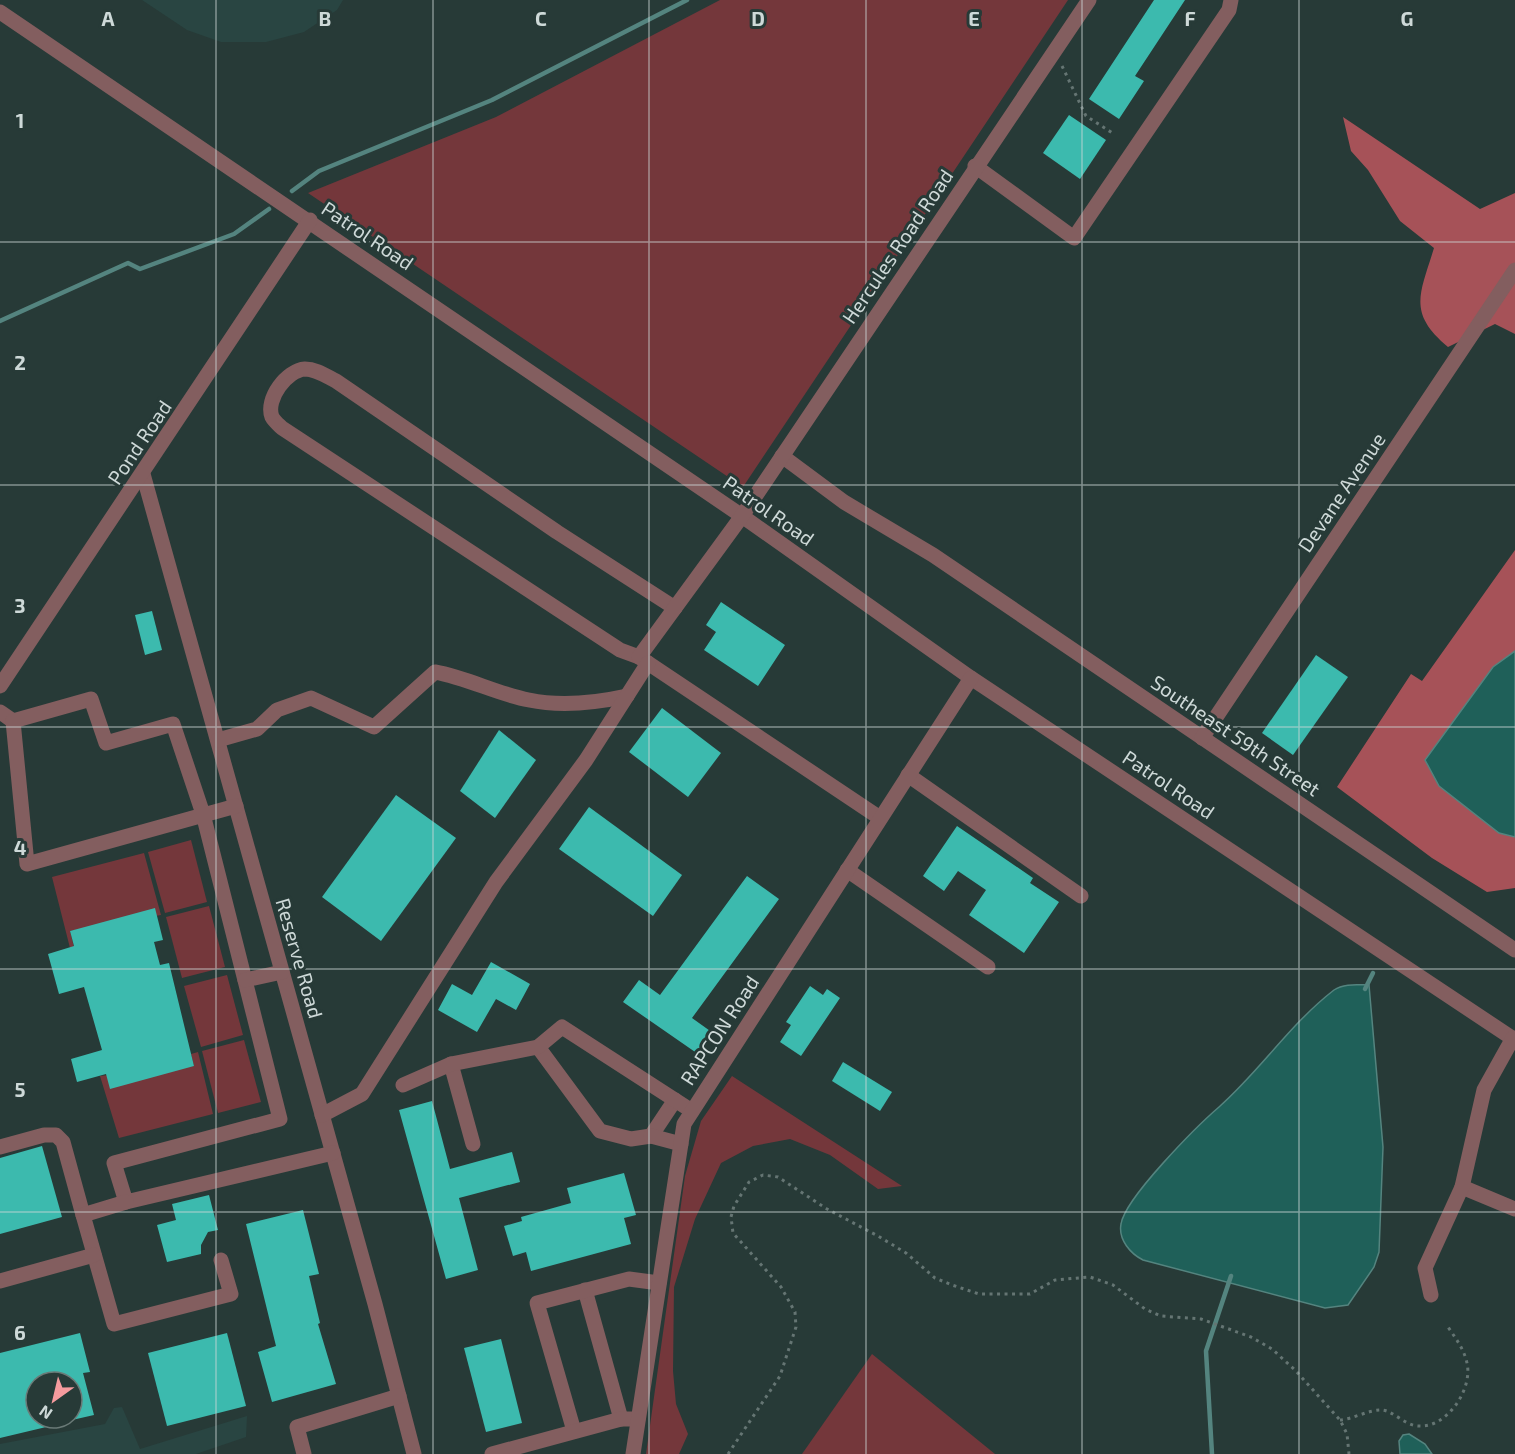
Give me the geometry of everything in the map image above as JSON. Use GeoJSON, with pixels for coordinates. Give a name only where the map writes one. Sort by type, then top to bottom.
{"type":"FeatureCollection","features":[{"type":"Feature","properties":{"kind":"street","name":"Hercules Road Road"},"geometry":{"type":"LineString","coordinates":[[322,1115],[362,1094],[496,882],[586,759],[627,696],[643,660],[675,608],[783,456],[975,166],[1089,0]]}},
{"type":"Feature","properties":{"kind":"street"},"geometry":{"type":"LineString","coordinates":[[975,166],[1074,238],[1229,10],[1230,0]]}},
{"type":"Feature","properties":{"kind":"street","name":"Patrol Road"},"geometry":{"type":"LineString","coordinates":[[0,12],[310,220],[742,516],[971,678],[1514,1039]]}},
{"type":"Feature","properties":{"kind":"street","name":"Pond Road"},"geometry":{"type":"LineString","coordinates":[[0,686],[310,220]]}},
{"type":"Feature","properties":{"kind":"street","name":"Devane Avenue"},"geometry":{"type":"LineString","coordinates":[[1202,738],[1515,270]]}},
{"type":"Feature","properties":{"kind":"street"},"geometry":{"type":"LineString","coordinates":[[675,608],[557,532],[336,381],[316,371],[305,369],[290,375],[271,405],[272,417],[282,428],[620,650],[643,660],[880,818]]}},
{"type":"Feature","properties":{"kind":"street","name":"Southeast 59th Street"},"geometry":{"type":"LineString","coordinates":[[783,456],[843,502],[933,555],[1515,950]]}},
{"type":"Feature","properties":{"kind":"street","name":"Reserve Road"},"geometry":{"type":"LineString","coordinates":[[143,474],[333,1153],[414,1454]]}},
{"type":"Feature","properties":{"kind":"street"},"geometry":{"type":"LineString","coordinates":[[218,740],[257,729],[277,711],[311,698],[374,727],[435,672],[457,676],[529,700],[591,704],[627,696]]}},
{"type":"Feature","properties":{"kind":"street","name":"RAPCON Road"},"geometry":{"type":"LineString","coordinates":[[633,1454],[684,1124],[971,678]]}},
{"type":"Feature","properties":{"kind":"street"},"geometry":{"type":"LineString","coordinates":[[126,1202],[114,1163],[280,1119],[203,814],[173,724],[106,743],[91,699],[6,716],[27,864],[203,814],[236,806]]}},
{"type":"Feature","properties":{"kind":"street"},"geometry":{"type":"LineString","coordinates":[[908,776],[1081,896]]}},
{"type":"Feature","properties":{"kind":"street"},"geometry":{"type":"LineString","coordinates":[[847,870],[988,967]]}},
{"type":"Feature","properties":{"kind":"street"},"geometry":{"type":"LineString","coordinates":[[245,980],[282,972]]}},
{"type":"Feature","properties":{"kind":"street"},"geometry":{"type":"LineString","coordinates":[[403,1085],[451,1064],[538,1047],[562,1027],[692,1111]]}},
{"type":"Feature","properties":{"kind":"street"},"geometry":{"type":"LineString","coordinates":[[1431,1295],[1425,1268],[1462,1187],[1484,1090],[1514,1039]]}},
{"type":"Feature","properties":{"kind":"street"},"geometry":{"type":"LineString","coordinates":[[538,1047],[600,1131],[631,1139],[651,1136],[681,1144]]}},
{"type":"Feature","properties":{"kind":"street"},"geometry":{"type":"LineString","coordinates":[[451,1064],[474,1144]]}},
{"type":"Feature","properties":{"kind":"street"},"geometry":{"type":"LineString","coordinates":[[651,1136],[675,1100]]}},
{"type":"Feature","properties":{"kind":"street"},"geometry":{"type":"LineString","coordinates":[[0,1147],[44,1135],[56,1135],[63,1142],[114,1324],[231,1294],[221,1260]]}},
{"type":"Feature","properties":{"kind":"street"},"geometry":{"type":"LineString","coordinates":[[83,1215],[126,1202],[333,1153]]}},
{"type":"Feature","properties":{"kind":"street"},"geometry":{"type":"LineString","coordinates":[[1462,1187],[1515,1209]]}},
{"type":"Feature","properties":{"kind":"street"},"geometry":{"type":"LineString","coordinates":[[0,1281],[94,1255]]}},
{"type":"Feature","properties":{"kind":"street"},"geometry":{"type":"LineString","coordinates":[[574,1431],[537,1303],[629,1279],[659,1283]]}},
{"type":"Feature","properties":{"kind":"street"},"geometry":{"type":"LineString","coordinates":[[585,1290],[621,1419]]}},
{"type":"Feature","properties":{"kind":"street"},"geometry":{"type":"LineString","coordinates":[[304,1454],[297,1427],[399,1396]]}},
{"type":"Feature","properties":{"kind":"street"},"geometry":{"type":"LineString","coordinates":[[492,1454],[529,1449],[574,1431],[621,1419],[638,1419]]}},
{"type":"Feature","properties":{"kind":"path"},"geometry":{"type":"LineString","coordinates":[[1050,57],[1064,67],[1086,116],[1114,134]]}},
{"type":"Feature","properties":{"kind":"path"},"geometry":{"type":"LineString","coordinates":[[728,1454],[780,1376],[796,1327],[795,1312],[781,1287],[733,1233],[731,1217],[734,1206],[748,1182],[763,1176],[778,1177],[827,1209],[906,1253],[935,1278],[952,1286],[979,1294],[1030,1294],[1055,1280],[1090,1276],[1113,1285],[1145,1310],[1161,1316],[1201,1319],[1251,1337],[1272,1349],[1340,1420],[1347,1434],[1349,1454]]}},
{"type":"Feature","properties":{"kind":"path"},"geometry":{"type":"LineString","coordinates":[[1340,1420],[1382,1410],[1419,1426],[1437,1423],[1457,1403],[1466,1387],[1468,1366],[1463,1349],[1448,1327]]}},
{"type":"Feature","properties":{"kind":"shaded area"},"geometry":{"type":"Polygon","coordinates":[[[142,0],[343,0],[337,10],[304,32],[266,42],[221,42],[187,30],[142,0]]]}},
{"type":"Feature","properties":{"kind":"shaded area"},"geometry":{"type":"Polygon","coordinates":[[[720,0],[1068,0],[743,487],[308,193],[496,117],[720,0]]]}},
{"type":"Feature","properties":{"kind":"shaded area"},"geometry":{"type":"Polygon","coordinates":[[[1343,117],[1480,209],[1515,193],[1515,334],[1495,324],[1448,347],[1435,335],[1422,313],[1420,302],[1434,248],[1400,221],[1368,170],[1351,151],[1343,117]]]}},
{"type":"Feature","properties":{"kind":"shaded area"},"geometry":{"type":"Polygon","coordinates":[[[1515,550],[1515,888],[1487,892],[1432,858],[1337,787],[1411,674],[1422,681],[1515,550]]]}},
{"type":"Feature","properties":{"kind":"shaded area"},"geometry":{"type":"Polygon","coordinates":[[[191,840],[207,902],[165,913],[148,852],[191,840]]]}},
{"type":"Feature","properties":{"kind":"shaded area"},"geometry":{"type":"Polygon","coordinates":[[[144,853],[161,915],[70,931],[74,947],[70,948],[52,877],[144,853]]]}},
{"type":"Feature","properties":{"kind":"shaded area"},"geometry":{"type":"Polygon","coordinates":[[[209,906],[225,967],[182,978],[166,917],[209,906]]]}},
{"type":"Feature","properties":{"kind":"shaded area"},"geometry":{"type":"Polygon","coordinates":[[[227,975],[243,1035],[201,1047],[184,986],[227,975]]]}},
{"type":"Feature","properties":{"kind":"shaded area"},"geometry":{"type":"Polygon","coordinates":[[[244,1040],[261,1102],[218,1113],[202,1051],[244,1040]]]}},
{"type":"Feature","properties":{"kind":"shaded area"},"geometry":{"type":"Polygon","coordinates":[[[198,1052],[213,1114],[119,1138],[100,1076],[194,1066],[191,1054],[198,1052]]]}},
{"type":"Feature","properties":{"kind":"shaded area"},"geometry":{"type":"Polygon","coordinates":[[[732,1076],[902,1186],[878,1189],[830,1155],[790,1139],[753,1146],[721,1163],[695,1219],[674,1287],[673,1371],[676,1404],[688,1434],[679,1454],[646,1454],[685,1176],[701,1121],[732,1076]]]}},
{"type":"Feature","properties":{"kind":"shaded area"},"geometry":{"type":"Polygon","coordinates":[[[872,1354],[995,1454],[802,1454],[872,1354]]]}},
{"type":"Feature","properties":{"kind":"shaded area"},"geometry":{"type":"Polygon","coordinates":[[[122,1407],[140,1449],[247,1416],[246,1437],[196,1454],[0,1454],[0,1444],[84,1430],[84,1428],[105,1424],[114,1408],[122,1407]]]}},
{"type":"Feature","properties":{"kind":"water"},"geometry":{"type":"Polygon","coordinates":[[[1515,651],[1515,837],[1499,833],[1439,786],[1425,760],[1493,667],[1515,651]]]}},
{"type":"Feature","properties":{"kind":"water"},"geometry":{"type":"Polygon","coordinates":[[[1369,985],[1383,1147],[1379,1252],[1374,1267],[1348,1305],[1325,1308],[1143,1260],[1134,1254],[1123,1241],[1121,1224],[1125,1212],[1135,1197],[1163,1163],[1234,1093],[1318,1003],[1342,986],[1369,985]]]}},
{"type":"Feature","properties":{"kind":"water"},"geometry":{"type":"Polygon","coordinates":[[[1409,1434],[1425,1444],[1432,1454],[1400,1454],[1399,1441],[1403,1435],[1409,1434]]]}},
{"type":"Feature","properties":{"kind":"building"},"geometry":{"type":"Polygon","coordinates":[[[1154,0],[1185,0],[1135,76],[1144,81],[1119,119],[1089,99],[1154,0]]]}},
{"type":"Feature","properties":{"kind":"building"},"geometry":{"type":"Polygon","coordinates":[[[1069,115],[1106,140],[1080,179],[1043,153],[1069,115]]]}},
{"type":"Feature","properties":{"kind":"building"},"geometry":{"type":"Polygon","coordinates":[[[721,602],[785,645],[758,686],[704,650],[716,632],[706,625],[721,602]]]}},
{"type":"Feature","properties":{"kind":"building"},"geometry":{"type":"Polygon","coordinates":[[[152,611],[162,650],[145,655],[135,615],[152,611]]]}},
{"type":"Feature","properties":{"kind":"building"},"geometry":{"type":"Polygon","coordinates":[[[1316,655],[1348,677],[1293,755],[1262,733],[1316,655]]]}},
{"type":"Feature","properties":{"kind":"building"},"geometry":{"type":"Polygon","coordinates":[[[662,708],[721,753],[688,797],[629,752],[662,708]]]}},
{"type":"Feature","properties":{"kind":"building"},"geometry":{"type":"Polygon","coordinates":[[[499,730],[536,760],[495,818],[460,791],[499,730]]]}},
{"type":"Feature","properties":{"kind":"building"},"geometry":{"type":"Polygon","coordinates":[[[396,795],[456,838],[381,941],[322,897],[396,795]]]}},
{"type":"Feature","properties":{"kind":"building"},"geometry":{"type":"Polygon","coordinates":[[[589,807],[682,875],[653,916],[559,849],[589,807]]]}},
{"type":"Feature","properties":{"kind":"building"},"geometry":{"type":"Polygon","coordinates":[[[957,826],[1033,878],[1030,883],[1059,902],[1024,953],[969,915],[986,890],[958,871],[944,891],[923,876],[957,826]]]}},
{"type":"Feature","properties":{"kind":"building"},"geometry":{"type":"Polygon","coordinates":[[[747,876],[779,899],[692,1018],[713,1033],[698,1054],[623,1002],[639,980],[660,995],[747,876]]]}},
{"type":"Feature","properties":{"kind":"building"},"geometry":{"type":"Polygon","coordinates":[[[155,908],[163,940],[154,942],[160,965],[169,963],[194,1066],[110,1089],[106,1074],[77,1082],[71,1059],[102,1050],[84,987],[59,994],[48,954],[74,946],[70,931],[155,908]]]}},
{"type":"Feature","properties":{"kind":"building"},"geometry":{"type":"Polygon","coordinates":[[[491,962],[530,984],[516,1010],[496,999],[477,1032],[438,1010],[452,984],[472,995],[491,962]]]}},
{"type":"Feature","properties":{"kind":"building"},"geometry":{"type":"Polygon","coordinates":[[[810,986],[823,995],[827,989],[840,998],[801,1056],[780,1042],[791,1025],[786,1022],[810,986]]]}},
{"type":"Feature","properties":{"kind":"building"},"geometry":{"type":"Polygon","coordinates":[[[843,1062],[892,1092],[880,1111],[832,1081],[843,1062]]]}},
{"type":"Feature","properties":{"kind":"building"},"geometry":{"type":"Polygon","coordinates":[[[432,1101],[450,1169],[512,1152],[520,1182],[459,1198],[478,1270],[446,1279],[399,1110],[432,1101]]]}},
{"type":"Feature","properties":{"kind":"building"},"geometry":{"type":"Polygon","coordinates":[[[42,1146],[62,1217],[0,1234],[0,1158],[42,1146]]]}},
{"type":"Feature","properties":{"kind":"building"},"geometry":{"type":"Polygon","coordinates":[[[624,1173],[636,1215],[624,1218],[631,1244],[531,1271],[526,1252],[513,1256],[504,1226],[522,1221],[521,1217],[571,1203],[567,1188],[624,1173]]]}},
{"type":"Feature","properties":{"kind":"building"},"geometry":{"type":"Polygon","coordinates":[[[209,1195],[218,1230],[208,1232],[201,1245],[201,1254],[167,1262],[157,1225],[176,1220],[172,1204],[209,1195]]]}},
{"type":"Feature","properties":{"kind":"building"},"geometry":{"type":"Polygon","coordinates":[[[303,1210],[319,1274],[309,1276],[320,1323],[318,1324],[336,1384],[272,1402],[258,1352],[276,1346],[246,1224],[303,1210]]]}},
{"type":"Feature","properties":{"kind":"building"},"geometry":{"type":"Polygon","coordinates":[[[80,1333],[90,1372],[84,1373],[84,1370],[24,1370],[24,1430],[34,1430],[0,1438],[0,1353],[80,1333]]]}},
{"type":"Feature","properties":{"kind":"building"},"geometry":{"type":"Polygon","coordinates":[[[227,1333],[246,1406],[167,1426],[148,1353],[227,1333]]]}},
{"type":"Feature","properties":{"kind":"building"},"geometry":{"type":"Polygon","coordinates":[[[501,1339],[522,1423],[486,1432],[464,1348],[501,1339]]]}},
{"type":"Feature","properties":{"kind":"building"},"geometry":{"type":"Polygon","coordinates":[[[84,1377],[94,1415],[84,1417],[84,1377]]]}},
{"type":"Feature","properties":{"kind":"waterway"},"geometry":{"type":"LineString","coordinates":[[292,191],[319,171],[492,100],[687,0]]}},
{"type":"Feature","properties":{"kind":"waterway"},"geometry":{"type":"LineString","coordinates":[[0,321],[128,263],[140,269],[234,234],[269,209]]}},
{"type":"Feature","properties":{"kind":"waterway"},"geometry":{"type":"LineString","coordinates":[[1365,989],[1373,973]]}},
{"type":"Feature","properties":{"kind":"waterway"},"geometry":{"type":"LineString","coordinates":[[1212,1454],[1206,1351],[1231,1276]]}}]}
